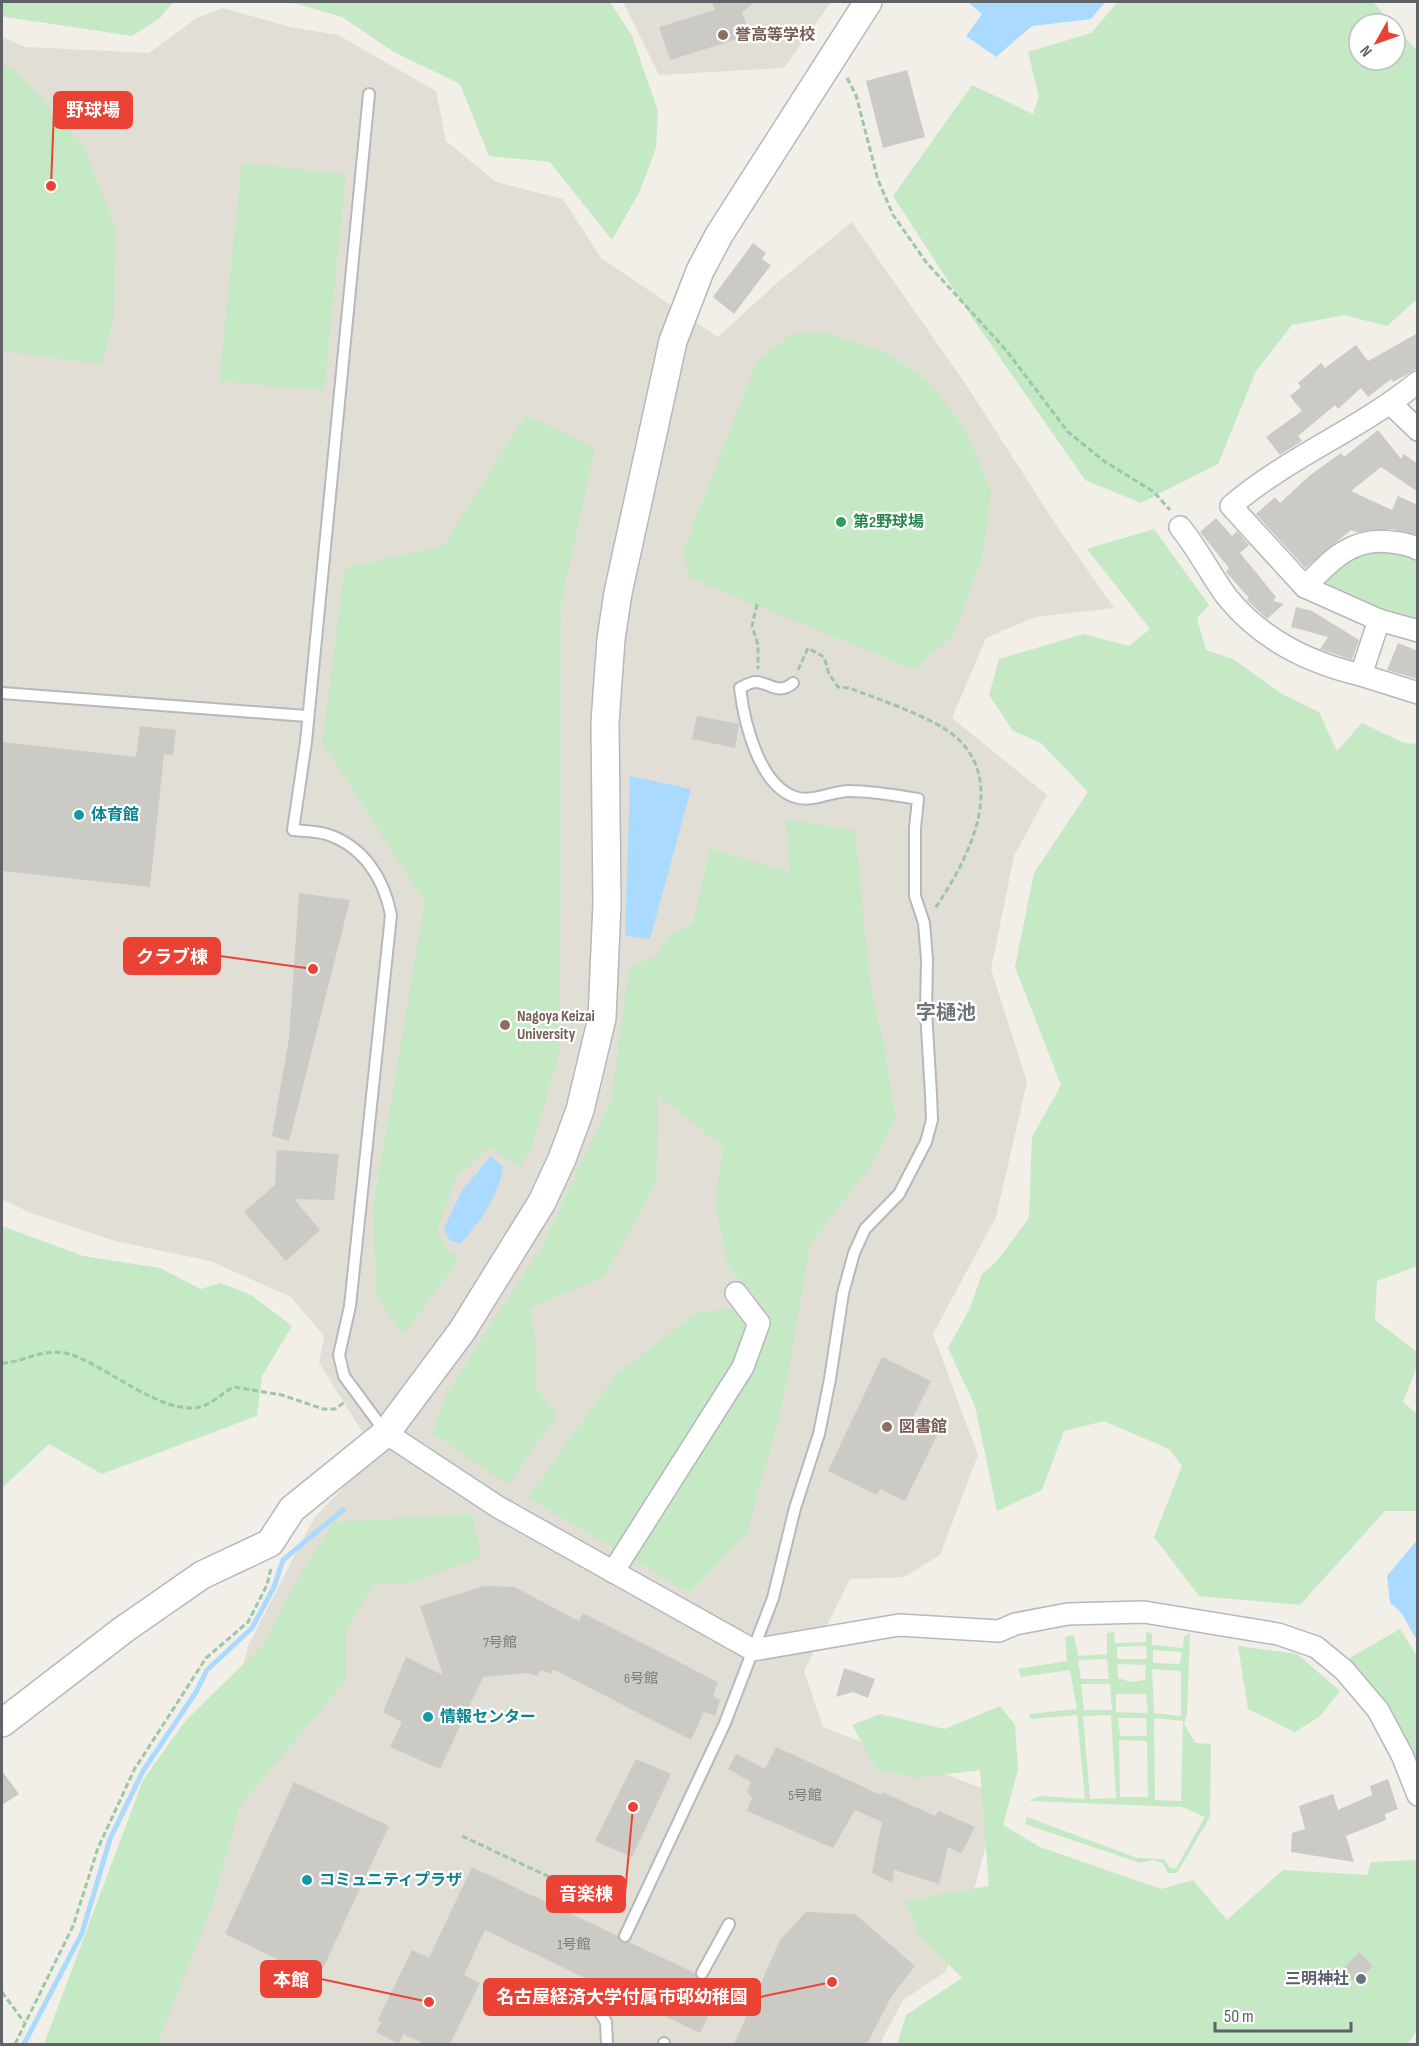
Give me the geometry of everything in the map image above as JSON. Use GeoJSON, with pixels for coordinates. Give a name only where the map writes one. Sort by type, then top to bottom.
{"type":"FeatureCollection","features":[{"type":"Feature","properties":{"kind":"street"},"geometry":{"type":"LineString","coordinates":[[2,1723],[123,1630],[202,1575],[270,1543],[292,1509],[386,1433],[462,1331],[519,1241],[562,1158],[580,1110],[602,1018],[608,904],[605,723],[611,639],[662,385],[685,308],[719,235],[868,2]]}},
{"type":"Feature","properties":{"kind":"street"},"geometry":{"type":"LineString","coordinates":[[1418,382],[1391,404],[1261,481],[1231,507],[1305,587],[1379,620],[1418,631]]}},
{"type":"Feature","properties":{"kind":"street"},"geometry":{"type":"LineString","coordinates":[[1391,404],[1418,430]]}},
{"type":"Feature","properties":{"kind":"street"},"geometry":{"type":"LineString","coordinates":[[1180,527],[1196,547],[1226,595],[1264,634],[1286,647],[1335,669],[1418,693]]}},
{"type":"Feature","properties":{"kind":"street"},"geometry":{"type":"LineString","coordinates":[[1305,587],[1330,560],[1358,543],[1385,541],[1411,545],[1418,549]]}},
{"type":"Feature","properties":{"kind":"street"},"geometry":{"type":"LineString","coordinates":[[1361,675],[1379,620]]}},
{"type":"Feature","properties":{"kind":"street"},"geometry":{"type":"LineString","coordinates":[[613,1572],[743,1367],[759,1323],[736,1293]]}},
{"type":"Feature","properties":{"kind":"street"},"geometry":{"type":"LineString","coordinates":[[386,1433],[498,1507],[753,1650],[899,1625],[999,1631],[1015,1624],[1068,1614],[1144,1612],[1278,1634],[1316,1647],[1344,1670],[1378,1710],[1414,1773],[1418,1795]]}},
{"type":"Feature","properties":{"kind":"lane"},"geometry":{"type":"LineString","coordinates":[[369,94],[307,716],[293,830],[327,834],[360,854],[386,890],[391,915],[350,1306],[339,1354],[344,1376],[386,1433]]}},
{"type":"Feature","properties":{"kind":"lane"},"geometry":{"type":"LineString","coordinates":[[625,1936],[725,1723],[773,1599],[795,1508],[819,1434],[831,1379],[843,1293],[854,1252],[866,1229],[887,1210],[914,1168],[926,1142],[932,1120],[924,923],[915,896],[915,828],[918,799],[847,791],[820,797],[797,798],[777,788],[762,767],[740,688],[755,682],[775,689],[787,688],[793,683]]}},
{"type":"Feature","properties":{"kind":"lane"},"geometry":{"type":"LineString","coordinates":[[2,693],[307,716]]}},
{"type":"Feature","properties":{"kind":"lane"},"geometry":{"type":"LineString","coordinates":[[702,1973],[729,1924]]}},
{"type":"Feature","properties":{"kind":"lane"},"geometry":{"type":"LineString","coordinates":[[596,2006],[606,2022],[609,2040],[607,2044]]}},
{"type":"Feature","properties":{"kind":"path"},"geometry":{"type":"LineString","coordinates":[[832,61],[850,83],[855,95],[878,180],[893,215],[926,262],[1006,350],[1068,432],[1096,456],[1154,492],[1183,525],[1180,527]]}},
{"type":"Feature","properties":{"kind":"path"},"geometry":{"type":"LineString","coordinates":[[755,682],[759,664],[758,645],[752,626],[757,604]]}},
{"type":"Feature","properties":{"kind":"path"},"geometry":{"type":"LineString","coordinates":[[793,683],[808,648],[824,657],[829,674],[838,687],[849,688],[938,725],[957,739],[976,767],[980,796],[972,840],[963,862],[924,923]]}},
{"type":"Feature","properties":{"kind":"path"},"geometry":{"type":"LineString","coordinates":[[2,1363],[12,1363],[39,1354],[67,1353],[132,1387],[176,1406],[201,1407],[234,1387],[282,1395],[323,1409],[335,1409],[357,1394]]}},
{"type":"Feature","properties":{"kind":"path"},"geometry":{"type":"LineString","coordinates":[[15,2044],[74,1926],[98,1848],[134,1770],[206,1658],[248,1622],[267,1585],[273,1560],[270,1543]]}},
{"type":"Feature","properties":{"kind":"path"},"geometry":{"type":"LineString","coordinates":[[462,1836],[635,1917]]}},
{"type":"Feature","properties":{"kind":"path"},"geometry":{"type":"LineString","coordinates":[[2,1992],[24,2022]]}},
{"type":"Feature","properties":{"kind":"shaded area","name":"誉高等学校"},"geometry":{"type":"Polygon","coordinates":[[[623,2],[831,2],[784,68],[659,75],[623,2]]]}},
{"type":"Feature","properties":{"kind":"shaded area","name":"Nagoya Keizai University"},"geometry":{"type":"Polygon","coordinates":[[[223,8],[290,27],[338,35],[436,91],[446,141],[496,182],[563,199],[601,258],[718,337],[778,282],[852,222],[967,386],[1056,525],[1114,608],[1035,617],[986,638],[952,718],[1047,795],[1014,856],[991,969],[1027,1082],[996,1217],[933,1334],[978,1455],[940,1555],[904,1577],[850,1579],[804,1671],[823,1727],[999,1795],[962,1936],[945,1972],[903,2000],[880,2044],[56,2044],[238,1687],[248,1646],[314,1518],[376,1454],[319,1363],[324,1336],[291,1297],[210,1261],[115,1241],[29,1212],[2,1199],[2,37],[25,47],[149,53],[197,18],[223,8]]]}},
{"type":"Feature","properties":{"kind":"green space"},"geometry":{"type":"Polygon","coordinates":[[[2,2],[173,2],[160,18],[132,36],[6,17],[2,15],[2,2]]]}},
{"type":"Feature","properties":{"kind":"green space"},"geometry":{"type":"Polygon","coordinates":[[[291,2],[610,2],[632,36],[658,111],[656,148],[640,191],[612,240],[550,162],[489,156],[460,84],[394,52],[342,17],[291,2]]]}},
{"type":"Feature","properties":{"kind":"green space"},"geometry":{"type":"Polygon","coordinates":[[[1118,2],[1373,2],[1382,12],[1347,12],[1347,72],[1407,72],[1407,40],[1418,52],[1417,299],[1387,326],[1344,315],[1292,325],[1256,371],[1218,464],[1141,503],[1085,480],[971,316],[893,196],[972,85],[1033,114],[1039,97],[1028,52],[1091,33],[1118,2]]]}},
{"type":"Feature","properties":{"kind":"green space"},"geometry":{"type":"Polygon","coordinates":[[[2,65],[15,70],[84,146],[115,226],[114,319],[101,364],[2,351],[2,65]]]}},
{"type":"Feature","properties":{"kind":"green space"},"geometry":{"type":"Polygon","coordinates":[[[242,163],[346,174],[324,391],[219,381],[242,163]]]}},
{"type":"Feature","properties":{"kind":"green space","name":"第2野球場"},"geometry":{"type":"Polygon","coordinates":[[[820,331],[885,352],[930,382],[965,429],[991,491],[982,559],[954,634],[915,670],[692,579],[682,554],[756,363],[792,334],[820,331]]]}},
{"type":"Feature","properties":{"kind":"green space"},"geometry":{"type":"Polygon","coordinates":[[[526,415],[595,448],[561,604],[560,1052],[531,1149],[520,1168],[489,1146],[456,1178],[437,1230],[447,1250],[459,1260],[403,1335],[376,1296],[373,1206],[425,902],[322,742],[345,568],[443,546],[526,415]]]}},
{"type":"Feature","properties":{"kind":"green space"},"geometry":{"type":"Polygon","coordinates":[[[1154,529],[1209,605],[1197,618],[1206,650],[1233,659],[1282,694],[1319,712],[1337,751],[1362,723],[1404,743],[1417,744],[1417,1266],[1377,1281],[1375,1320],[1417,1352],[1417,1366],[1403,1402],[1417,1414],[1417,1511],[1385,1511],[1300,1605],[1199,1596],[1154,1537],[1182,1466],[1169,1449],[1104,1421],[1064,1431],[1042,1490],[997,1511],[975,1406],[948,1348],[970,1308],[982,1274],[997,1261],[1029,1218],[1032,1137],[1061,1085],[1015,967],[1034,873],[1088,792],[1041,743],[1013,731],[989,695],[999,659],[1084,634],[1129,646],[1150,629],[1087,549],[1154,529]]]}},
{"type":"Feature","properties":{"kind":"green space"},"geometry":{"type":"Polygon","coordinates":[[[1384,547],[1417,558],[1417,623],[1357,601],[1320,579],[1339,562],[1384,547]]]}},
{"type":"Feature","properties":{"kind":"green space"},"geometry":{"type":"Polygon","coordinates":[[[786,819],[855,830],[870,983],[884,1045],[896,1119],[871,1165],[810,1245],[782,1407],[747,1533],[689,1593],[528,1497],[616,1375],[697,1312],[765,1307],[728,1266],[715,1203],[723,1147],[658,1095],[657,1182],[604,1277],[530,1308],[535,1340],[536,1388],[557,1415],[508,1485],[432,1433],[447,1393],[541,1248],[611,1100],[629,967],[656,957],[668,936],[693,923],[710,848],[790,873],[786,819]]]}},
{"type":"Feature","properties":{"kind":"green space"},"geometry":{"type":"Polygon","coordinates":[[[2,1226],[83,1256],[160,1268],[201,1289],[220,1283],[251,1295],[292,1326],[262,1376],[257,1416],[102,1474],[49,1444],[2,1488],[2,1226]]]}},
{"type":"Feature","properties":{"kind":"green space"},"geometry":{"type":"Polygon","coordinates":[[[472,1514],[481,1557],[409,1583],[373,1585],[346,1630],[346,1680],[240,1806],[212,1906],[157,2044],[44,2044],[143,1780],[186,1720],[263,1645],[291,1590],[334,1522],[472,1514]]]}},
{"type":"Feature","properties":{"kind":"green space"},"geometry":{"type":"Polygon","coordinates":[[[1400,1629],[1417,1656],[1417,1795],[1346,1660],[1400,1629]]]}},
{"type":"Feature","properties":{"kind":"green space"},"geometry":{"type":"Polygon","coordinates":[[[1114,1632],[1115,1643],[1146,1642],[1146,1632],[1152,1633],[1152,1645],[1183,1648],[1184,1637],[1190,1633],[1187,1713],[1184,1724],[1195,1743],[1211,1744],[1210,1817],[1177,1873],[1168,1873],[1163,1863],[1152,1860],[1140,1863],[1025,1824],[1027,1817],[1137,1858],[1164,1859],[1170,1868],[1176,1868],[1205,1817],[1182,1807],[1029,1801],[1041,1796],[1085,1799],[1077,1715],[1031,1719],[1029,1714],[1077,1709],[1070,1670],[1021,1677],[1018,1669],[1067,1661],[1065,1637],[1074,1635],[1078,1656],[1107,1654],[1107,1633],[1114,1632]],[[1146,1646],[1117,1647],[1117,1659],[1147,1659],[1146,1646]],[[1153,1650],[1153,1663],[1180,1664],[1182,1652],[1153,1650]],[[1107,1659],[1078,1660],[1081,1679],[1109,1679],[1107,1659]],[[1117,1664],[1118,1678],[1131,1682],[1145,1680],[1146,1665],[1117,1664]],[[1152,1669],[1154,1713],[1181,1716],[1181,1671],[1152,1669]],[[1081,1684],[1084,1710],[1112,1710],[1110,1684],[1081,1684]],[[1116,1694],[1116,1712],[1148,1713],[1146,1694],[1116,1694]],[[1111,1715],[1083,1716],[1090,1799],[1116,1798],[1111,1715]],[[1118,1718],[1120,1736],[1147,1736],[1146,1718],[1118,1718]],[[1154,1718],[1155,1800],[1181,1801],[1183,1721],[1154,1718]],[[1119,1740],[1120,1797],[1148,1797],[1147,1741],[1119,1740]]]}},
{"type":"Feature","properties":{"kind":"green space"},"geometry":{"type":"Polygon","coordinates":[[[1238,1646],[1297,1654],[1340,1691],[1320,1716],[1295,1732],[1248,1709],[1238,1646]]]}},
{"type":"Feature","properties":{"kind":"green space"},"geometry":{"type":"Polygon","coordinates":[[[1000,1706],[1015,1725],[1018,1770],[1003,1825],[1040,1847],[1161,1889],[1193,1880],[1227,1920],[1283,1870],[1367,1875],[1371,1862],[1417,1860],[1417,2030],[1408,2044],[897,2044],[906,2015],[962,1978],[920,1936],[905,1901],[989,1886],[980,1770],[915,1778],[877,1769],[852,1725],[880,1714],[945,1729],[1000,1706]]]}},
{"type":"Feature","properties":{"kind":"water"},"geometry":{"type":"Polygon","coordinates":[[[968,2],[1105,2],[1091,19],[1032,26],[996,57],[966,36],[982,14],[968,2]]]}},
{"type":"Feature","properties":{"kind":"water"},"geometry":{"type":"Polygon","coordinates":[[[630,776],[691,789],[650,939],[625,936],[630,776]]]}},
{"type":"Feature","properties":{"kind":"water"},"geometry":{"type":"Polygon","coordinates":[[[491,1156],[503,1167],[493,1198],[482,1217],[460,1244],[449,1240],[444,1228],[461,1192],[491,1156]]]}},
{"type":"Feature","properties":{"kind":"water"},"geometry":{"type":"Polygon","coordinates":[[[1417,1540],[1417,1639],[1403,1616],[1390,1603],[1387,1576],[1417,1540]]]}},
{"type":"Feature","properties":{"kind":"building"},"geometry":{"type":"Polygon","coordinates":[[[712,2],[755,2],[742,12],[750,35],[670,60],[659,27],[715,10],[712,2]]]}},
{"type":"Feature","properties":{"kind":"building"},"geometry":{"type":"Polygon","coordinates":[[[907,70],[925,137],[883,148],[866,81],[907,70]]]}},
{"type":"Feature","properties":{"kind":"building"},"geometry":{"type":"Polygon","coordinates":[[[753,243],[766,253],[762,259],[771,265],[734,314],[713,297],[753,243]]]}},
{"type":"Feature","properties":{"kind":"building"},"geometry":{"type":"Polygon","coordinates":[[[1418,333],[1418,368],[1393,382],[1391,379],[1368,397],[1361,388],[1338,409],[1335,405],[1298,436],[1302,441],[1280,455],[1266,437],[1302,411],[1290,396],[1301,387],[1298,383],[1321,363],[1325,368],[1356,345],[1368,361],[1418,333]]]}},
{"type":"Feature","properties":{"kind":"building"},"geometry":{"type":"Polygon","coordinates":[[[1378,430],[1401,459],[1404,454],[1418,464],[1418,492],[1381,467],[1351,491],[1392,510],[1398,496],[1418,505],[1418,535],[1392,529],[1357,532],[1351,530],[1305,568],[1256,514],[1275,497],[1280,503],[1309,476],[1341,453],[1344,457],[1378,430]]]}},
{"type":"Feature","properties":{"kind":"building"},"geometry":{"type":"Polygon","coordinates":[[[1216,518],[1232,536],[1237,531],[1249,545],[1240,553],[1276,597],[1273,601],[1284,604],[1267,619],[1247,600],[1249,598],[1226,572],[1229,568],[1200,532],[1216,518]]]}},
{"type":"Feature","properties":{"kind":"building"},"geometry":{"type":"Polygon","coordinates":[[[1296,607],[1312,611],[1359,640],[1352,660],[1320,649],[1328,637],[1291,627],[1296,607]]]}},
{"type":"Feature","properties":{"kind":"building"},"geometry":{"type":"Polygon","coordinates":[[[1398,643],[1418,651],[1418,679],[1387,670],[1398,643]]]}},
{"type":"Feature","properties":{"kind":"building"},"geometry":{"type":"Polygon","coordinates":[[[697,716],[739,724],[735,748],[692,739],[697,716]]]}},
{"type":"Feature","properties":{"kind":"building","name":"体育館"},"geometry":{"type":"Polygon","coordinates":[[[140,726],[176,730],[173,755],[164,754],[150,887],[2,871],[2,742],[136,757],[140,726]]]}},
{"type":"Feature","properties":{"kind":"building"},"geometry":{"type":"Polygon","coordinates":[[[299,893],[350,900],[289,1141],[272,1136],[289,1038],[299,893]]]}},
{"type":"Feature","properties":{"kind":"building"},"geometry":{"type":"Polygon","coordinates":[[[277,1150],[339,1154],[334,1200],[294,1199],[320,1230],[286,1261],[244,1212],[275,1185],[277,1150]]]}},
{"type":"Feature","properties":{"kind":"building","name":"図書館"},"geometry":{"type":"Polygon","coordinates":[[[882,1357],[931,1381],[911,1421],[938,1433],[905,1501],[880,1489],[877,1495],[828,1471],[882,1357]]]}},
{"type":"Feature","properties":{"kind":"building"},"geometry":{"type":"Polygon","coordinates":[[[484,1586],[514,1587],[579,1621],[583,1613],[718,1682],[713,1696],[720,1700],[715,1716],[704,1712],[691,1740],[553,1669],[551,1674],[541,1670],[537,1676],[527,1673],[483,1677],[440,1769],[390,1747],[402,1722],[383,1712],[406,1657],[443,1675],[420,1606],[484,1586]]]}},
{"type":"Feature","properties":{"kind":"building"},"geometry":{"type":"Polygon","coordinates":[[[844,1668],[875,1679],[868,1698],[853,1692],[836,1697],[844,1668]]]}},
{"type":"Feature","properties":{"kind":"building"},"geometry":{"type":"Polygon","coordinates":[[[776,1747],[881,1795],[882,1792],[935,1816],[939,1811],[975,1827],[961,1854],[948,1847],[939,1884],[894,1870],[892,1883],[872,1873],[882,1822],[855,1810],[833,1848],[747,1811],[752,1798],[747,1792],[751,1782],[728,1769],[736,1754],[765,1769],[776,1747]]]}},
{"type":"Feature","properties":{"kind":"building"},"geometry":{"type":"Polygon","coordinates":[[[636,1759],[671,1774],[632,1857],[595,1841],[636,1759]]]}},
{"type":"Feature","properties":{"kind":"building"},"geometry":{"type":"Polygon","coordinates":[[[2,1771],[19,1794],[2,1805],[2,1771]]]}},
{"type":"Feature","properties":{"kind":"building"},"geometry":{"type":"Polygon","coordinates":[[[1388,1779],[1398,1809],[1385,1814],[1386,1820],[1346,1836],[1354,1862],[1291,1852],[1292,1833],[1305,1829],[1299,1806],[1333,1794],[1338,1810],[1372,1795],[1370,1786],[1388,1779]]]}},
{"type":"Feature","properties":{"kind":"building","name":"コミュニティプラザ"},"geometry":{"type":"Polygon","coordinates":[[[294,1782],[389,1826],[318,1979],[225,1934],[294,1782]]]}},
{"type":"Feature","properties":{"kind":"building"},"geometry":{"type":"Polygon","coordinates":[[[472,1867],[618,1936],[621,1942],[629,1942],[695,1973],[699,1980],[706,1979],[722,1986],[700,2033],[485,1930],[464,1975],[480,1983],[450,2044],[424,2044],[403,2034],[399,2044],[376,2032],[381,2022],[378,2020],[412,1950],[429,1958],[472,1867]]]}},
{"type":"Feature","properties":{"kind":"building"},"geometry":{"type":"Polygon","coordinates":[[[806,1912],[855,1914],[915,1966],[891,1997],[867,2044],[734,2044],[780,1940],[806,1912]]]}},
{"type":"Feature","properties":{"kind":"building"},"geometry":{"type":"Polygon","coordinates":[[[1359,1952],[1373,1966],[1356,1984],[1343,1969],[1359,1952]]]}},
{"type":"Feature","properties":{"kind":"waterway"},"geometry":{"type":"LineString","coordinates":[[24,2044],[82,1933],[110,1839],[143,1771],[196,1692],[207,1670],[252,1628],[274,1587],[283,1560],[343,1510]]}},
{"type":"Feature","properties":{"kind":"place","name":"誉高等学校"},"geometry":{"type":"Point","coordinates":[723,35]}},
{"type":"Feature","properties":{"kind":"place","name":"野球場"},"geometry":{"type":"Point","coordinates":[51,186]}},
{"type":"Feature","properties":{"kind":"place","name":"第2野球場"},"geometry":{"type":"Point","coordinates":[841,522]}},
{"type":"Feature","properties":{"kind":"place","name":"体育館"},"geometry":{"type":"Point","coordinates":[79,815]}},
{"type":"Feature","properties":{"kind":"place","name":"クラブ棟"},"geometry":{"type":"Point","coordinates":[313,969]}},
{"type":"Feature","properties":{"kind":"place","name":"Nagoya Keizai University"},"geometry":{"type":"Point","coordinates":[505,1025]}},
{"type":"Feature","properties":{"kind":"place","name":"図書館"},"geometry":{"type":"Point","coordinates":[887,1427]}},
{"type":"Feature","properties":{"kind":"place","name":"情報センター"},"geometry":{"type":"Point","coordinates":[428,1717]}},
{"type":"Feature","properties":{"kind":"place","name":"音楽棟"},"geometry":{"type":"Point","coordinates":[633,1807]}},
{"type":"Feature","properties":{"kind":"place","name":"コミュニティプラザ"},"geometry":{"type":"Point","coordinates":[307,1880]}},
{"type":"Feature","properties":{"kind":"place","name":"三明神社"},"geometry":{"type":"Point","coordinates":[1361,1979]}},
{"type":"Feature","properties":{"kind":"place","name":"名古屋経済大学付属市邨幼稚園"},"geometry":{"type":"Point","coordinates":[832,1982]}},
{"type":"Feature","properties":{"kind":"place","name":"本館"},"geometry":{"type":"Point","coordinates":[429,2002]}},
{"type":"Feature","properties":{"kind":"district","name":"字樋池"},"geometry":{"type":"Point","coordinates":[946,1013]}}]}
